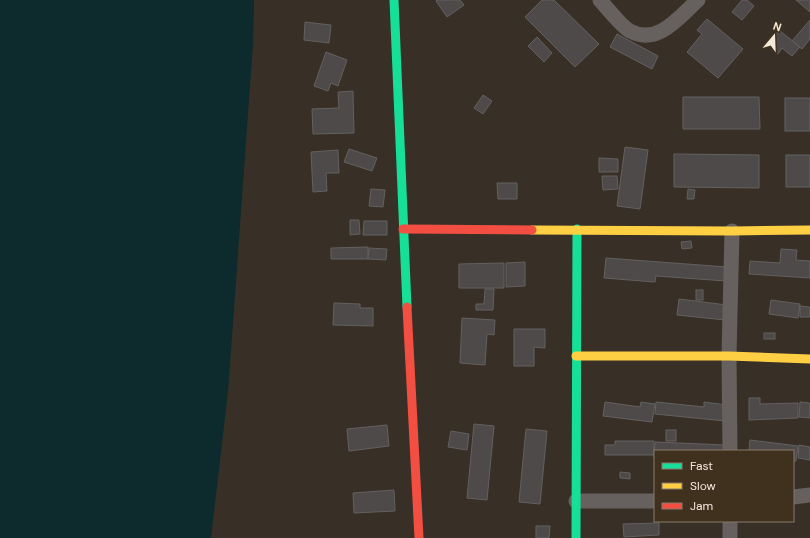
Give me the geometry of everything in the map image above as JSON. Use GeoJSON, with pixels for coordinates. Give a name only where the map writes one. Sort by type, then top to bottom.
{"type":"FeatureCollection","features":[{"type":"Feature","properties":{"kind":"street"},"geometry":{"type":"LineString","coordinates":[[394,0],[403,228],[419,538]]}},
{"type":"Feature","properties":{"kind":"street"},"geometry":{"type":"LineString","coordinates":[[600,0],[629,31],[644,36],[655,35],[668,28],[698,0]]}},
{"type":"Feature","properties":{"kind":"street"},"geometry":{"type":"LineString","coordinates":[[403,228],[732,231],[810,230]]}},
{"type":"Feature","properties":{"kind":"street"},"geometry":{"type":"LineString","coordinates":[[576,538],[577,229]]}},
{"type":"Feature","properties":{"kind":"street"},"geometry":{"type":"LineString","coordinates":[[730,450],[729,356],[732,231]]}},
{"type":"Feature","properties":{"kind":"street"},"geometry":{"type":"LineString","coordinates":[[576,356],[729,356],[810,359]]}},
{"type":"Feature","properties":{"kind":"street"},"geometry":{"type":"LineString","coordinates":[[794,497],[810,495]]}},
{"type":"Feature","properties":{"kind":"street"},"geometry":{"type":"LineString","coordinates":[[576,501],[654,501]]}},
{"type":"Feature","properties":{"kind":"street"},"geometry":{"type":"LineString","coordinates":[[730,522],[730,538]]}},
{"type":"Feature","properties":{"kind":"water"},"geometry":{"type":"Polygon","coordinates":[[[0,0],[254,0],[253,44],[228,392],[211,538],[0,538],[0,0]]]}},
{"type":"Feature","properties":{"kind":"building"},"geometry":{"type":"Polygon","coordinates":[[[460,0],[464,5],[447,17],[436,1],[460,0]]]}},
{"type":"Feature","properties":{"kind":"building"},"geometry":{"type":"Polygon","coordinates":[[[542,0],[554,0],[599,44],[575,67],[525,17],[542,0]]]}},
{"type":"Feature","properties":{"kind":"building"},"geometry":{"type":"Polygon","coordinates":[[[742,0],[747,0],[754,6],[742,20],[732,12],[742,0]]]}},
{"type":"Feature","properties":{"kind":"building"},"geometry":{"type":"Polygon","coordinates":[[[796,0],[810,0],[810,12],[796,0]]]}},
{"type":"Feature","properties":{"kind":"building"},"geometry":{"type":"Polygon","coordinates":[[[707,19],[743,49],[718,78],[687,52],[702,34],[697,30],[707,19]]]}},
{"type":"Feature","properties":{"kind":"building"},"geometry":{"type":"Polygon","coordinates":[[[810,20],[810,39],[802,49],[792,41],[810,20]]]}},
{"type":"Feature","properties":{"kind":"building"},"geometry":{"type":"Polygon","coordinates":[[[305,22],[331,25],[329,43],[304,40],[305,22]]]}},
{"type":"Feature","properties":{"kind":"building"},"geometry":{"type":"Polygon","coordinates":[[[779,30],[800,47],[792,56],[782,48],[778,54],[767,44],[779,30]]]}},
{"type":"Feature","properties":{"kind":"building"},"geometry":{"type":"Polygon","coordinates":[[[617,34],[658,56],[652,69],[610,47],[617,34]]]}},
{"type":"Feature","properties":{"kind":"building"},"geometry":{"type":"Polygon","coordinates":[[[537,37],[552,53],[544,62],[528,46],[537,37]]]}},
{"type":"Feature","properties":{"kind":"building"},"geometry":{"type":"Polygon","coordinates":[[[326,52],[347,60],[338,86],[331,83],[328,91],[314,86],[326,52]]]}},
{"type":"Feature","properties":{"kind":"building"},"geometry":{"type":"Polygon","coordinates":[[[353,91],[354,133],[313,134],[312,109],[339,108],[338,92],[353,91]]]}},
{"type":"Feature","properties":{"kind":"building"},"geometry":{"type":"Polygon","coordinates":[[[483,95],[492,101],[483,114],[474,108],[483,95]]]}},
{"type":"Feature","properties":{"kind":"building"},"geometry":{"type":"Polygon","coordinates":[[[683,97],[759,97],[760,129],[683,129],[683,97]]]}},
{"type":"Feature","properties":{"kind":"building"},"geometry":{"type":"Polygon","coordinates":[[[785,98],[810,98],[810,131],[785,131],[785,98]]]}},
{"type":"Feature","properties":{"kind":"building"},"geometry":{"type":"Polygon","coordinates":[[[625,147],[648,150],[640,209],[617,206],[625,147]]]}},
{"type":"Feature","properties":{"kind":"building"},"geometry":{"type":"Polygon","coordinates":[[[349,149],[377,158],[372,171],[344,162],[349,149]]]}},
{"type":"Feature","properties":{"kind":"building"},"geometry":{"type":"Polygon","coordinates":[[[338,150],[339,173],[326,173],[327,191],[313,192],[311,152],[338,150]]]}},
{"type":"Feature","properties":{"kind":"building"},"geometry":{"type":"Polygon","coordinates":[[[674,154],[759,155],[759,188],[674,187],[674,154]]]}},
{"type":"Feature","properties":{"kind":"building"},"geometry":{"type":"Polygon","coordinates":[[[786,155],[810,155],[810,187],[786,187],[786,155]]]}},
{"type":"Feature","properties":{"kind":"building"},"geometry":{"type":"Polygon","coordinates":[[[599,158],[618,159],[618,172],[599,172],[599,158]]]}},
{"type":"Feature","properties":{"kind":"building"},"geometry":{"type":"Polygon","coordinates":[[[602,176],[617,176],[618,189],[603,190],[602,176]]]}},
{"type":"Feature","properties":{"kind":"building"},"geometry":{"type":"Polygon","coordinates":[[[497,183],[517,183],[517,199],[498,199],[497,183]]]}},
{"type":"Feature","properties":{"kind":"building"},"geometry":{"type":"Polygon","coordinates":[[[371,189],[385,190],[383,207],[369,206],[371,189]]]}},
{"type":"Feature","properties":{"kind":"building"},"geometry":{"type":"Polygon","coordinates":[[[688,189],[695,190],[694,199],[687,199],[688,189]]]}},
{"type":"Feature","properties":{"kind":"building"},"geometry":{"type":"Polygon","coordinates":[[[350,220],[359,220],[360,234],[350,235],[350,220]]]}},
{"type":"Feature","properties":{"kind":"building"},"geometry":{"type":"Polygon","coordinates":[[[364,221],[387,221],[387,235],[363,235],[364,221]]]}},
{"type":"Feature","properties":{"kind":"building"},"geometry":{"type":"Polygon","coordinates":[[[691,241],[692,248],[682,249],[681,242],[691,241]]]}},
{"type":"Feature","properties":{"kind":"building"},"geometry":{"type":"Polygon","coordinates":[[[368,247],[368,259],[331,259],[331,248],[368,247]]]}},
{"type":"Feature","properties":{"kind":"building"},"geometry":{"type":"Polygon","coordinates":[[[369,248],[387,249],[386,260],[368,259],[369,248]]]}},
{"type":"Feature","properties":{"kind":"building"},"geometry":{"type":"Polygon","coordinates":[[[781,249],[797,250],[796,260],[810,261],[810,278],[749,274],[750,261],[780,263],[781,249]]]}},
{"type":"Feature","properties":{"kind":"building"},"geometry":{"type":"Polygon","coordinates":[[[606,258],[727,267],[726,281],[656,276],[655,282],[604,278],[606,258]]]}},
{"type":"Feature","properties":{"kind":"building"},"geometry":{"type":"Polygon","coordinates":[[[525,262],[525,286],[506,287],[506,263],[525,262]]]}},
{"type":"Feature","properties":{"kind":"building"},"geometry":{"type":"Polygon","coordinates":[[[504,263],[504,288],[459,288],[459,264],[504,263]]]}},
{"type":"Feature","properties":{"kind":"building"},"geometry":{"type":"Polygon","coordinates":[[[485,289],[494,289],[493,310],[476,310],[476,304],[484,304],[485,289]]]}},
{"type":"Feature","properties":{"kind":"building"},"geometry":{"type":"Polygon","coordinates":[[[696,290],[703,290],[703,300],[696,300],[696,290]]]}},
{"type":"Feature","properties":{"kind":"building"},"geometry":{"type":"Polygon","coordinates":[[[679,299],[727,305],[725,320],[677,315],[679,299]]]}},
{"type":"Feature","properties":{"kind":"building"},"geometry":{"type":"Polygon","coordinates":[[[771,300],[800,304],[798,318],[769,314],[771,300]]]}},
{"type":"Feature","properties":{"kind":"building"},"geometry":{"type":"Polygon","coordinates":[[[334,303],[360,304],[360,308],[373,308],[373,326],[333,325],[334,303]]]}},
{"type":"Feature","properties":{"kind":"building"},"geometry":{"type":"Polygon","coordinates":[[[800,306],[810,307],[810,317],[800,317],[800,306]]]}},
{"type":"Feature","properties":{"kind":"building"},"geometry":{"type":"Polygon","coordinates":[[[462,318],[495,320],[494,335],[487,334],[485,365],[460,363],[462,318]]]}},
{"type":"Feature","properties":{"kind":"building"},"geometry":{"type":"Polygon","coordinates":[[[514,329],[545,329],[545,348],[534,347],[534,366],[514,366],[514,329]]]}},
{"type":"Feature","properties":{"kind":"building"},"geometry":{"type":"Polygon","coordinates":[[[764,333],[775,333],[775,339],[764,339],[764,333]]]}},
{"type":"Feature","properties":{"kind":"building"},"geometry":{"type":"Polygon","coordinates":[[[749,398],[760,398],[760,404],[798,403],[798,418],[749,420],[749,398]]]}},
{"type":"Feature","properties":{"kind":"building"},"geometry":{"type":"Polygon","coordinates":[[[605,402],[640,407],[641,402],[655,404],[652,422],[603,416],[605,402]]]}},
{"type":"Feature","properties":{"kind":"building"},"geometry":{"type":"Polygon","coordinates":[[[656,402],[704,407],[704,402],[727,405],[725,421],[655,414],[656,402]]]}},
{"type":"Feature","properties":{"kind":"building"},"geometry":{"type":"Polygon","coordinates":[[[800,402],[810,403],[810,418],[799,417],[800,402]]]}},
{"type":"Feature","properties":{"kind":"building"},"geometry":{"type":"Polygon","coordinates":[[[474,424],[494,426],[487,500],[467,498],[474,424]]]}},
{"type":"Feature","properties":{"kind":"building"},"geometry":{"type":"Polygon","coordinates":[[[387,425],[389,446],[349,451],[347,429],[387,425]]]}},
{"type":"Feature","properties":{"kind":"building"},"geometry":{"type":"Polygon","coordinates":[[[526,429],[547,431],[540,504],[519,502],[526,429]]]}},
{"type":"Feature","properties":{"kind":"building"},"geometry":{"type":"Polygon","coordinates":[[[666,430],[676,430],[676,441],[666,441],[666,430]]]}},
{"type":"Feature","properties":{"kind":"building"},"geometry":{"type":"Polygon","coordinates":[[[451,431],[469,434],[467,450],[448,447],[451,431]]]}},
{"type":"Feature","properties":{"kind":"building"},"geometry":{"type":"Polygon","coordinates":[[[750,440],[798,446],[796,461],[794,461],[794,450],[749,450],[750,440]]]}},
{"type":"Feature","properties":{"kind":"building"},"geometry":{"type":"Polygon","coordinates":[[[615,441],[654,441],[654,455],[605,455],[605,445],[615,445],[615,441]]]}},
{"type":"Feature","properties":{"kind":"building"},"geometry":{"type":"Polygon","coordinates":[[[655,442],[726,445],[726,450],[654,450],[655,442]]]}},
{"type":"Feature","properties":{"kind":"building"},"geometry":{"type":"Polygon","coordinates":[[[799,445],[810,447],[810,460],[798,458],[799,445]]]}},
{"type":"Feature","properties":{"kind":"building"},"geometry":{"type":"Polygon","coordinates":[[[620,472],[630,473],[630,479],[620,478],[620,472]]]}},
{"type":"Feature","properties":{"kind":"building"},"geometry":{"type":"Polygon","coordinates":[[[394,490],[395,511],[354,513],[353,493],[394,490]]]}},
{"type":"Feature","properties":{"kind":"building"},"geometry":{"type":"Polygon","coordinates":[[[659,523],[659,535],[624,537],[623,524],[659,523]]]}},
{"type":"Feature","properties":{"kind":"building"},"geometry":{"type":"Polygon","coordinates":[[[536,526],[550,526],[549,538],[536,538],[536,526]]]}},
{"type":"Feature","properties":{"kind":"traffic: fast"},"geometry":{"type":"LineString","coordinates":[[394,0],[407,307]]}},
{"type":"Feature","properties":{"kind":"traffic: fast"},"geometry":{"type":"LineString","coordinates":[[576,538],[577,229]]}},
{"type":"Feature","properties":{"kind":"traffic: slow"},"geometry":{"type":"LineString","coordinates":[[532,230],[810,230]]}},
{"type":"Feature","properties":{"kind":"traffic: slow"},"geometry":{"type":"LineString","coordinates":[[576,356],[729,356],[810,359]]}},
{"type":"Feature","properties":{"kind":"traffic: jam"},"geometry":{"type":"LineString","coordinates":[[403,229],[532,230]]}},
{"type":"Feature","properties":{"kind":"traffic: jam"},"geometry":{"type":"LineString","coordinates":[[407,307],[419,538]]}}]}
